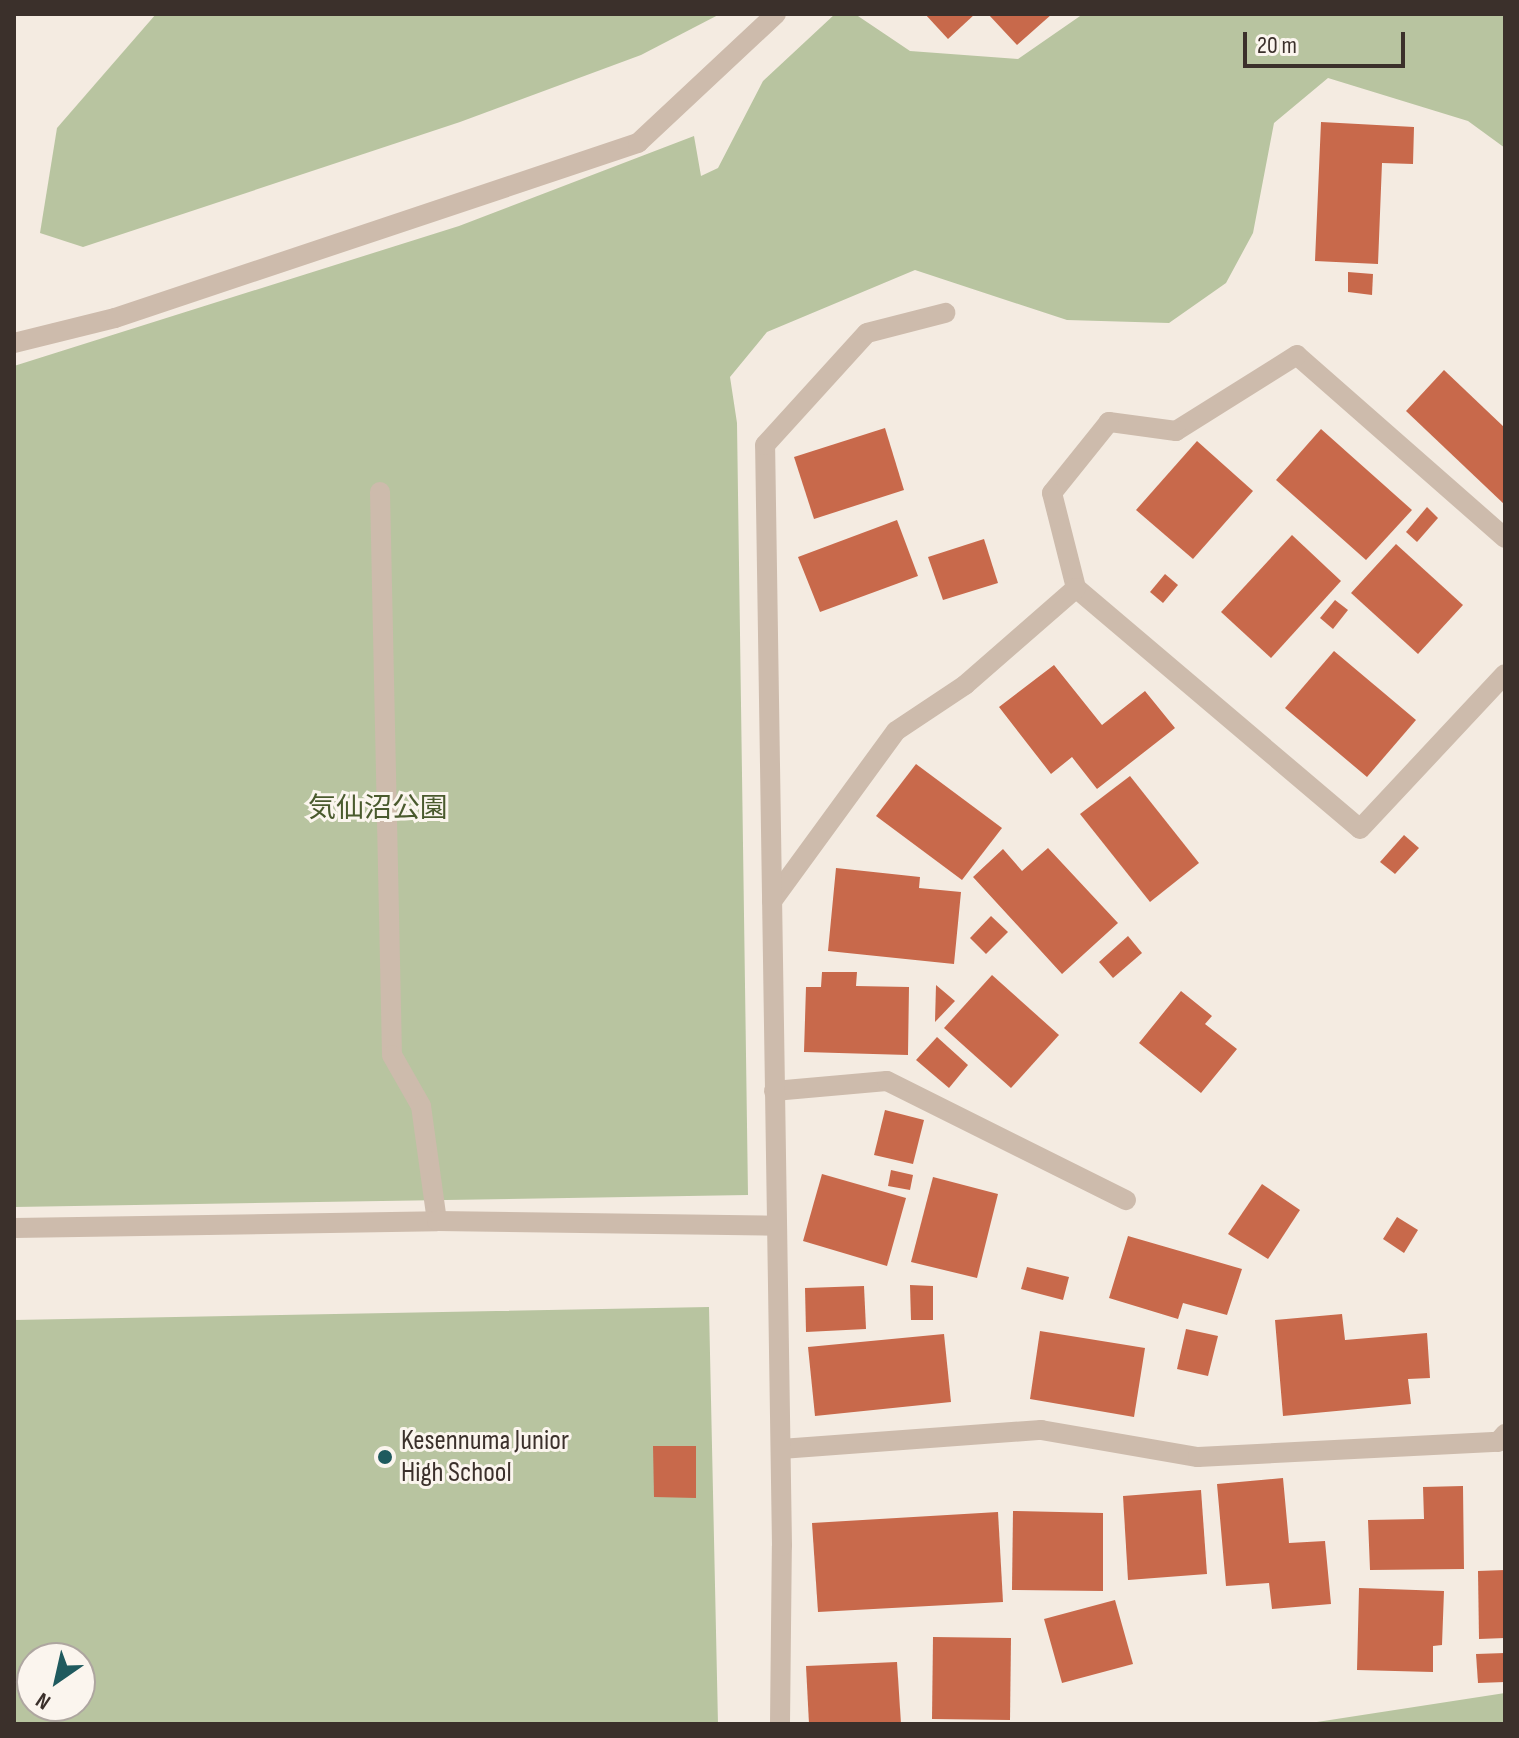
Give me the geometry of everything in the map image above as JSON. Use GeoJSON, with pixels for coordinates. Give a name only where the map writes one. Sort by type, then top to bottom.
{"type":"FeatureCollection","features":[{"type":"Feature","properties":{"kind":"street"},"geometry":{"type":"LineString","coordinates":[[14,343],[115,318],[638,143],[776,14]]}},
{"type":"Feature","properties":{"kind":"street"},"geometry":{"type":"LineString","coordinates":[[780,1724],[781,1449],[765,445],[867,333],[945,313]]}},
{"type":"Feature","properties":{"kind":"street"},"geometry":{"type":"LineString","coordinates":[[1505,538],[1297,355],[1176,431],[1109,422],[1052,493],[1076,588],[1360,829],[1505,674]]}},
{"type":"Feature","properties":{"kind":"street"},"geometry":{"type":"LineString","coordinates":[[380,492],[392,1055],[421,1106],[437,1221]]}},
{"type":"Feature","properties":{"kind":"street"},"geometry":{"type":"LineString","coordinates":[[772,901],[896,731],[965,685],[1076,588]]}},
{"type":"Feature","properties":{"kind":"street"},"geometry":{"type":"LineString","coordinates":[[774,1091],[887,1081],[1126,1200]]}},
{"type":"Feature","properties":{"kind":"street"},"geometry":{"type":"LineString","coordinates":[[14,1228],[437,1221],[776,1226]]}},
{"type":"Feature","properties":{"kind":"street"},"geometry":{"type":"LineString","coordinates":[[781,1449],[1041,1430],[1198,1457],[1498,1442],[1505,1434]]}},
{"type":"Feature","properties":{"kind":"green space"},"geometry":{"type":"Polygon","coordinates":[[[156,14],[720,14],[641,55],[460,122],[83,247],[40,233],[57,128],[156,14]]]}},
{"type":"Feature","properties":{"kind":"green space","name":"気仙沼公園"},"geometry":{"type":"Polygon","coordinates":[[[835,14],[855,14],[910,51],[1018,59],[1083,14],[1505,14],[1505,148],[1468,121],[1328,78],[1274,123],[1253,233],[1226,283],[1169,323],[1067,320],[915,270],[767,332],[730,377],[737,423],[748,1195],[14,1207],[14,366],[459,226],[694,136],[701,176],[718,168],[763,81],[835,14]]]}},
{"type":"Feature","properties":{"kind":"green space","name":"Kesennuma Junior High School"},"geometry":{"type":"Polygon","coordinates":[[[709,1307],[718,1724],[14,1724],[14,1320],[709,1307]]]}},
{"type":"Feature","properties":{"kind":"green space"},"geometry":{"type":"Polygon","coordinates":[[[1505,1693],[1505,1724],[1304,1724],[1505,1693]]]}},
{"type":"Feature","properties":{"kind":"building"},"geometry":{"type":"Polygon","coordinates":[[[925,14],[975,14],[948,39],[925,14]]]}},
{"type":"Feature","properties":{"kind":"building"},"geometry":{"type":"Polygon","coordinates":[[[988,14],[1052,14],[1017,45],[988,14]]]}},
{"type":"Feature","properties":{"kind":"building"},"geometry":{"type":"Polygon","coordinates":[[[1321,122],[1414,127],[1413,164],[1382,163],[1378,264],[1315,261],[1321,122]]]}},
{"type":"Feature","properties":{"kind":"building"},"geometry":{"type":"Polygon","coordinates":[[[1348,272],[1373,274],[1372,295],[1348,292],[1348,272]]]}},
{"type":"Feature","properties":{"kind":"building"},"geometry":{"type":"Polygon","coordinates":[[[1444,370],[1505,428],[1505,505],[1406,411],[1444,370]]]}},
{"type":"Feature","properties":{"kind":"building"},"geometry":{"type":"Polygon","coordinates":[[[885,428],[904,490],[814,519],[794,457],[885,428]]]}},
{"type":"Feature","properties":{"kind":"building"},"geometry":{"type":"Polygon","coordinates":[[[1321,429],[1412,510],[1366,560],[1276,480],[1321,429]]]}},
{"type":"Feature","properties":{"kind":"building"},"geometry":{"type":"Polygon","coordinates":[[[1197,441],[1253,491],[1193,559],[1136,510],[1197,441]]]}},
{"type":"Feature","properties":{"kind":"building"},"geometry":{"type":"Polygon","coordinates":[[[1427,507],[1438,518],[1417,542],[1406,532],[1427,507]]]}},
{"type":"Feature","properties":{"kind":"building"},"geometry":{"type":"Polygon","coordinates":[[[897,520],[918,576],[820,612],[798,557],[897,520]]]}},
{"type":"Feature","properties":{"kind":"building"},"geometry":{"type":"Polygon","coordinates":[[[1292,535],[1341,581],[1271,658],[1221,612],[1292,535]]]}},
{"type":"Feature","properties":{"kind":"building"},"geometry":{"type":"Polygon","coordinates":[[[984,539],[998,583],[943,600],[928,557],[984,539]]]}},
{"type":"Feature","properties":{"kind":"building"},"geometry":{"type":"Polygon","coordinates":[[[1396,544],[1463,605],[1418,654],[1351,593],[1396,544]]]}},
{"type":"Feature","properties":{"kind":"building"},"geometry":{"type":"Polygon","coordinates":[[[1165,574],[1178,585],[1163,603],[1150,592],[1165,574]]]}},
{"type":"Feature","properties":{"kind":"building"},"geometry":{"type":"Polygon","coordinates":[[[1335,600],[1348,610],[1333,629],[1320,618],[1335,600]]]}},
{"type":"Feature","properties":{"kind":"building"},"geometry":{"type":"Polygon","coordinates":[[[1334,651],[1416,720],[1367,777],[1285,708],[1334,651]]]}},
{"type":"Feature","properties":{"kind":"building"},"geometry":{"type":"Polygon","coordinates":[[[1054,665],[1102,725],[1145,691],[1175,728],[1097,789],[1072,757],[1051,774],[999,707],[1054,665]]]}},
{"type":"Feature","properties":{"kind":"building"},"geometry":{"type":"Polygon","coordinates":[[[916,764],[1002,828],[962,880],[876,816],[916,764]]]}},
{"type":"Feature","properties":{"kind":"building"},"geometry":{"type":"Polygon","coordinates":[[[1130,776],[1199,863],[1150,902],[1080,814],[1130,776]]]}},
{"type":"Feature","properties":{"kind":"building"},"geometry":{"type":"Polygon","coordinates":[[[1404,835],[1419,848],[1395,874],[1380,862],[1404,835]]]}},
{"type":"Feature","properties":{"kind":"building"},"geometry":{"type":"Polygon","coordinates":[[[1048,848],[1118,923],[1062,974],[973,877],[1003,849],[1022,871],[1048,848]]]}},
{"type":"Feature","properties":{"kind":"building"},"geometry":{"type":"Polygon","coordinates":[[[836,868],[920,877],[919,888],[961,892],[954,964],[828,951],[836,868]]]}},
{"type":"Feature","properties":{"kind":"building"},"geometry":{"type":"Polygon","coordinates":[[[991,916],[1008,932],[986,954],[970,938],[991,916]]]}},
{"type":"Feature","properties":{"kind":"building"},"geometry":{"type":"Polygon","coordinates":[[[1128,936],[1142,953],[1113,978],[1099,962],[1128,936]]]}},
{"type":"Feature","properties":{"kind":"building"},"geometry":{"type":"Polygon","coordinates":[[[822,972],[857,972],[856,986],[909,987],[908,1055],[804,1052],[806,987],[821,987],[822,972]]]}},
{"type":"Feature","properties":{"kind":"building"},"geometry":{"type":"Polygon","coordinates":[[[992,975],[1059,1035],[1011,1088],[944,1028],[992,975]]]}},
{"type":"Feature","properties":{"kind":"building"},"geometry":{"type":"Polygon","coordinates":[[[936,985],[955,1001],[935,1022],[936,985]]]}},
{"type":"Feature","properties":{"kind":"building"},"geometry":{"type":"Polygon","coordinates":[[[1181,991],[1212,1016],[1205,1024],[1237,1049],[1201,1093],[1139,1043],[1181,991]]]}},
{"type":"Feature","properties":{"kind":"building"},"geometry":{"type":"Polygon","coordinates":[[[937,1037],[968,1065],[949,1088],[916,1060],[937,1037]]]}},
{"type":"Feature","properties":{"kind":"building"},"geometry":{"type":"Polygon","coordinates":[[[885,1110],[924,1120],[913,1164],[874,1155],[885,1110]]]}},
{"type":"Feature","properties":{"kind":"building"},"geometry":{"type":"Polygon","coordinates":[[[891,1170],[913,1175],[910,1190],[888,1186],[891,1170]]]}},
{"type":"Feature","properties":{"kind":"building"},"geometry":{"type":"Polygon","coordinates":[[[822,1174],[906,1198],[887,1266],[803,1241],[822,1174]]]}},
{"type":"Feature","properties":{"kind":"building"},"geometry":{"type":"Polygon","coordinates":[[[933,1177],[998,1194],[977,1278],[911,1262],[933,1177]]]}},
{"type":"Feature","properties":{"kind":"building"},"geometry":{"type":"Polygon","coordinates":[[[1262,1184],[1300,1210],[1268,1259],[1228,1234],[1262,1184]]]}},
{"type":"Feature","properties":{"kind":"building"},"geometry":{"type":"Polygon","coordinates":[[[1397,1217],[1418,1230],[1404,1253],[1383,1239],[1397,1217]]]}},
{"type":"Feature","properties":{"kind":"building"},"geometry":{"type":"Polygon","coordinates":[[[1128,1236],[1242,1269],[1227,1315],[1183,1303],[1178,1319],[1109,1298],[1128,1236]]]}},
{"type":"Feature","properties":{"kind":"building"},"geometry":{"type":"Polygon","coordinates":[[[1027,1267],[1069,1277],[1063,1300],[1021,1289],[1027,1267]]]}},
{"type":"Feature","properties":{"kind":"building"},"geometry":{"type":"Polygon","coordinates":[[[910,1285],[933,1286],[933,1320],[911,1320],[910,1285]]]}},
{"type":"Feature","properties":{"kind":"building"},"geometry":{"type":"Polygon","coordinates":[[[864,1286],[866,1329],[806,1332],[805,1288],[864,1286]]]}},
{"type":"Feature","properties":{"kind":"building"},"geometry":{"type":"Polygon","coordinates":[[[1342,1314],[1345,1340],[1427,1333],[1430,1378],[1408,1379],[1411,1404],[1283,1416],[1275,1320],[1342,1314]]]}},
{"type":"Feature","properties":{"kind":"building"},"geometry":{"type":"Polygon","coordinates":[[[1186,1329],[1218,1336],[1208,1376],[1177,1369],[1186,1329]]]}},
{"type":"Feature","properties":{"kind":"building"},"geometry":{"type":"Polygon","coordinates":[[[1040,1331],[1145,1348],[1134,1417],[1030,1399],[1040,1331]]]}},
{"type":"Feature","properties":{"kind":"building"},"geometry":{"type":"Polygon","coordinates":[[[944,1334],[951,1402],[815,1416],[808,1347],[944,1334]]]}},
{"type":"Feature","properties":{"kind":"building"},"geometry":{"type":"Polygon","coordinates":[[[653,1446],[696,1446],[696,1498],[654,1497],[653,1446]]]}},
{"type":"Feature","properties":{"kind":"building"},"geometry":{"type":"Polygon","coordinates":[[[1283,1478],[1289,1543],[1325,1541],[1331,1604],[1272,1609],[1269,1583],[1226,1586],[1217,1484],[1283,1478]]]}},
{"type":"Feature","properties":{"kind":"building"},"geometry":{"type":"Polygon","coordinates":[[[1463,1486],[1464,1569],[1370,1570],[1368,1520],[1424,1519],[1423,1487],[1463,1486]]]}},
{"type":"Feature","properties":{"kind":"building"},"geometry":{"type":"Polygon","coordinates":[[[1201,1490],[1207,1574],[1128,1580],[1123,1496],[1201,1490]]]}},
{"type":"Feature","properties":{"kind":"building"},"geometry":{"type":"Polygon","coordinates":[[[1013,1511],[1103,1513],[1103,1591],[1012,1590],[1013,1511]]]}},
{"type":"Feature","properties":{"kind":"building"},"geometry":{"type":"Polygon","coordinates":[[[998,1512],[1003,1602],[818,1612],[812,1523],[998,1512]]]}},
{"type":"Feature","properties":{"kind":"building"},"geometry":{"type":"Polygon","coordinates":[[[1505,1570],[1505,1638],[1479,1639],[1478,1571],[1505,1570]]]}},
{"type":"Feature","properties":{"kind":"building"},"geometry":{"type":"Polygon","coordinates":[[[1359,1588],[1444,1591],[1442,1645],[1433,1646],[1433,1672],[1357,1670],[1359,1588]]]}},
{"type":"Feature","properties":{"kind":"building"},"geometry":{"type":"Polygon","coordinates":[[[1115,1600],[1133,1664],[1062,1683],[1044,1619],[1115,1600]]]}},
{"type":"Feature","properties":{"kind":"building"},"geometry":{"type":"Polygon","coordinates":[[[933,1637],[1011,1638],[1010,1720],[932,1719],[933,1637]]]}},
{"type":"Feature","properties":{"kind":"building"},"geometry":{"type":"Polygon","coordinates":[[[1505,1653],[1505,1682],[1478,1683],[1476,1654],[1505,1653]]]}},
{"type":"Feature","properties":{"kind":"building"},"geometry":{"type":"Polygon","coordinates":[[[897,1662],[901,1724],[809,1724],[806,1666],[897,1662]]]}},
{"type":"Feature","properties":{"kind":"place","name":"Kesennuma Junior High School"},"geometry":{"type":"Point","coordinates":[385,1457]}}]}
